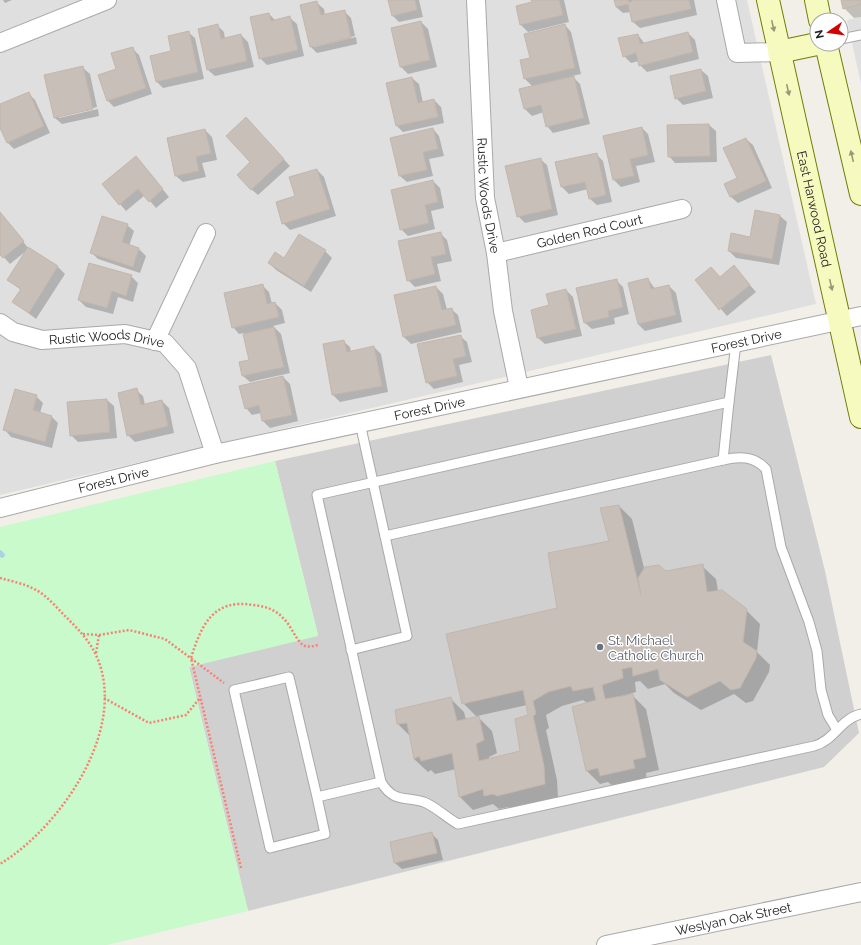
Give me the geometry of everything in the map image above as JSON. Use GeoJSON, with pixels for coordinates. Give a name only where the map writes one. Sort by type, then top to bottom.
{"type":"FeatureCollection","features":[{"type":"Feature","properties":{"kind":"main road","name":"East Harwood Road"},"geometry":{"type":"LineString","coordinates":[[768,0],[861,417]]}},
{"type":"Feature","properties":{"kind":"main road"},"geometry":{"type":"LineString","coordinates":[[816,0],[818,12]]}},
{"type":"Feature","properties":{"kind":"main road"},"geometry":{"type":"LineString","coordinates":[[779,52],[809,46]]}},
{"type":"Feature","properties":{"kind":"main road"},"geometry":{"type":"LineString","coordinates":[[828,52],[861,194]]}},
{"type":"Feature","properties":{"kind":"street"},"geometry":{"type":"LineString","coordinates":[[0,43],[107,0]]}},
{"type":"Feature","properties":{"kind":"street","name":"Rustic Woods Drive"},"geometry":{"type":"LineString","coordinates":[[476,0],[485,198],[496,253],[503,311],[519,388]]}},
{"type":"Feature","properties":{"kind":"street"},"geometry":{"type":"LineString","coordinates":[[726,0],[738,53],[779,52]]}},
{"type":"Feature","properties":{"kind":"street","name":"Golden Rod Court"},"geometry":{"type":"LineString","coordinates":[[496,253],[682,209]]}},
{"type":"Feature","properties":{"kind":"street"},"geometry":{"type":"LineString","coordinates":[[154,340],[206,233]]}},
{"type":"Feature","properties":{"kind":"street","name":"Forest Drive"},"geometry":{"type":"LineString","coordinates":[[0,508],[215,454],[861,316]]}},
{"type":"Feature","properties":{"kind":"street","name":"Rustic Woods Drive"},"geometry":{"type":"LineString","coordinates":[[0,323],[13,332],[42,340],[125,334],[165,343],[187,368],[215,454]]}},
{"type":"Feature","properties":{"kind":"street","name":"Weslyan Oak Street"},"geometry":{"type":"LineString","coordinates":[[606,945],[861,892]]}},
{"type":"Feature","properties":{"kind":"lane"},"geometry":{"type":"LineString","coordinates":[[849,37],[861,35]]}},
{"type":"Feature","properties":{"kind":"lane"},"geometry":{"type":"LineString","coordinates":[[723,460],[736,343]]}},
{"type":"Feature","properties":{"kind":"lane"},"geometry":{"type":"LineString","coordinates":[[729,402],[317,495],[381,782],[387,792],[398,798],[424,802],[458,824],[823,744],[848,718],[861,714]]}},
{"type":"Feature","properties":{"kind":"lane"},"geometry":{"type":"LineString","coordinates":[[351,650],[407,636],[360,423]]}},
{"type":"Feature","properties":{"kind":"lane"},"geometry":{"type":"LineString","coordinates":[[385,536],[739,456],[751,458],[760,462],[766,469],[781,547],[809,622],[817,651],[821,690],[828,715],[837,730]]}},
{"type":"Feature","properties":{"kind":"lane"},"geometry":{"type":"LineString","coordinates":[[289,677],[317,796],[325,834],[270,848],[234,690],[289,677]]}},
{"type":"Feature","properties":{"kind":"lane"},"geometry":{"type":"LineString","coordinates":[[317,796],[381,782]]}},
{"type":"Feature","properties":{"kind":"path"},"geometry":{"type":"LineString","coordinates":[[0,578],[32,588],[44,595],[83,634],[96,654],[104,682],[101,727],[94,751],[75,788],[46,826],[0,864]]}},
{"type":"Feature","properties":{"kind":"path"},"geometry":{"type":"LineString","coordinates":[[241,868],[191,658],[198,634],[208,619],[218,610],[231,604],[244,603],[273,610],[283,618],[302,645],[308,647],[318,645]]}},
{"type":"Feature","properties":{"kind":"path"},"geometry":{"type":"LineString","coordinates":[[83,634],[99,635],[129,630],[165,640],[234,690]]}},
{"type":"Feature","properties":{"kind":"path"},"geometry":{"type":"LineString","coordinates":[[96,654],[99,635]]}},
{"type":"Feature","properties":{"kind":"path"},"geometry":{"type":"LineString","coordinates":[[104,698],[149,723],[186,715],[200,698]]}},
{"type":"Feature","properties":{"kind":"shaded area"},"geometry":{"type":"Polygon","coordinates":[[[0,0],[747,0],[816,304],[0,495],[0,0]]]}},
{"type":"Feature","properties":{"kind":"shaded area"},"geometry":{"type":"Polygon","coordinates":[[[861,17],[861,84],[849,29],[849,20],[861,17]]]}},
{"type":"Feature","properties":{"kind":"shaded area"},"geometry":{"type":"Polygon","coordinates":[[[771,355],[825,571],[859,733],[824,767],[248,911],[189,667],[318,635],[275,461],[771,355]]]}},
{"type":"Feature","properties":{"kind":"green space"},"geometry":{"type":"Polygon","coordinates":[[[275,461],[318,636],[189,667],[248,911],[107,945],[0,945],[0,527],[275,461]]]}},
{"type":"Feature","properties":{"kind":"building"},"geometry":{"type":"Polygon","coordinates":[[[388,0],[415,0],[417,10],[392,16],[388,0]]]}},
{"type":"Feature","properties":{"kind":"building"},"geometry":{"type":"Polygon","coordinates":[[[531,0],[559,0],[563,15],[520,25],[516,6],[532,2],[531,0]]]}},
{"type":"Feature","properties":{"kind":"building"},"geometry":{"type":"Polygon","coordinates":[[[614,0],[628,0],[629,2],[637,0],[689,0],[691,9],[632,22],[628,4],[616,7],[614,0]]]}},
{"type":"Feature","properties":{"kind":"building"},"geometry":{"type":"Polygon","coordinates":[[[841,0],[861,0],[861,4],[843,9],[841,0]]]}},
{"type":"Feature","properties":{"kind":"building"},"geometry":{"type":"Polygon","coordinates":[[[317,1],[321,15],[345,10],[351,38],[310,47],[300,5],[317,1]]]}},
{"type":"Feature","properties":{"kind":"building"},"geometry":{"type":"Polygon","coordinates":[[[269,13],[271,21],[290,16],[298,50],[259,59],[250,17],[269,13]]]}},
{"type":"Feature","properties":{"kind":"building"},"geometry":{"type":"Polygon","coordinates":[[[421,21],[430,60],[400,67],[391,28],[421,21]]]}},
{"type":"Feature","properties":{"kind":"building"},"geometry":{"type":"Polygon","coordinates":[[[218,24],[221,39],[241,34],[247,61],[207,70],[198,29],[218,24]]]}},
{"type":"Feature","properties":{"kind":"building"},"geometry":{"type":"Polygon","coordinates":[[[565,24],[575,68],[524,79],[520,60],[530,58],[524,34],[565,24]]]}},
{"type":"Feature","properties":{"kind":"building"},"geometry":{"type":"Polygon","coordinates":[[[189,31],[198,72],[156,82],[150,56],[171,51],[168,36],[189,31]]]}},
{"type":"Feature","properties":{"kind":"building"},"geometry":{"type":"Polygon","coordinates":[[[688,32],[693,52],[639,66],[636,53],[623,57],[618,38],[638,34],[640,44],[688,32]]]}},
{"type":"Feature","properties":{"kind":"building"},"geometry":{"type":"Polygon","coordinates":[[[133,47],[146,88],[107,101],[98,75],[116,69],[111,53],[133,47]]]}},
{"type":"Feature","properties":{"kind":"building"},"geometry":{"type":"Polygon","coordinates":[[[83,66],[93,109],[54,118],[44,75],[83,66]]]}},
{"type":"Feature","properties":{"kind":"building"},"geometry":{"type":"Polygon","coordinates":[[[701,69],[706,91],[675,99],[670,76],[701,69]]]}},
{"type":"Feature","properties":{"kind":"building"},"geometry":{"type":"Polygon","coordinates":[[[574,76],[584,118],[546,127],[541,105],[524,109],[519,89],[574,76]]]}},
{"type":"Feature","properties":{"kind":"building"},"geometry":{"type":"Polygon","coordinates":[[[412,77],[418,103],[434,99],[438,117],[396,126],[386,83],[412,77]]]}},
{"type":"Feature","properties":{"kind":"building"},"geometry":{"type":"Polygon","coordinates":[[[29,92],[44,126],[7,143],[0,128],[0,104],[29,92]]]}},
{"type":"Feature","properties":{"kind":"building"},"geometry":{"type":"Polygon","coordinates":[[[246,117],[284,159],[251,190],[237,175],[250,162],[226,136],[246,117]]]}},
{"type":"Feature","properties":{"kind":"building"},"geometry":{"type":"Polygon","coordinates":[[[709,124],[710,156],[668,157],[667,125],[709,124]]]}},
{"type":"Feature","properties":{"kind":"building"},"geometry":{"type":"Polygon","coordinates":[[[642,127],[648,155],[630,159],[634,176],[613,180],[603,136],[642,127]]]}},
{"type":"Feature","properties":{"kind":"building"},"geometry":{"type":"Polygon","coordinates":[[[433,128],[438,149],[423,152],[427,170],[399,176],[390,138],[433,128]]]}},
{"type":"Feature","properties":{"kind":"building"},"geometry":{"type":"Polygon","coordinates":[[[205,129],[211,153],[196,157],[199,171],[175,176],[167,138],[205,129]]]}},
{"type":"Feature","properties":{"kind":"building"},"geometry":{"type":"Polygon","coordinates":[[[746,138],[766,181],[730,197],[724,184],[737,178],[723,148],[746,138]]]}},
{"type":"Feature","properties":{"kind":"building"},"geometry":{"type":"Polygon","coordinates":[[[597,153],[606,195],[589,199],[585,182],[561,187],[555,162],[597,153]]]}},
{"type":"Feature","properties":{"kind":"building"},"geometry":{"type":"Polygon","coordinates":[[[136,156],[163,189],[149,202],[138,189],[119,205],[102,184],[136,156]]]}},
{"type":"Feature","properties":{"kind":"building"},"geometry":{"type":"Polygon","coordinates":[[[541,158],[552,209],[517,217],[505,166],[541,158]]]}},
{"type":"Feature","properties":{"kind":"building"},"geometry":{"type":"Polygon","coordinates":[[[317,169],[330,209],[282,224],[276,202],[295,196],[289,177],[317,169]]]}},
{"type":"Feature","properties":{"kind":"building"},"geometry":{"type":"Polygon","coordinates":[[[433,180],[438,202],[425,205],[429,223],[400,230],[391,190],[433,180]]]}},
{"type":"Feature","properties":{"kind":"building"},"geometry":{"type":"Polygon","coordinates":[[[755,210],[780,215],[772,259],[728,251],[731,233],[750,237],[755,210]]]}},
{"type":"Feature","properties":{"kind":"building"},"geometry":{"type":"Polygon","coordinates":[[[0,212],[24,241],[3,258],[0,255],[0,212]]]}},
{"type":"Feature","properties":{"kind":"building"},"geometry":{"type":"Polygon","coordinates":[[[102,216],[128,224],[122,242],[139,248],[133,267],[90,253],[102,216]]]}},
{"type":"Feature","properties":{"kind":"building"},"geometry":{"type":"Polygon","coordinates":[[[441,232],[446,254],[431,257],[435,274],[407,281],[398,241],[441,232]]]}},
{"type":"Feature","properties":{"kind":"building"},"geometry":{"type":"Polygon","coordinates":[[[299,234],[326,250],[304,286],[268,263],[275,252],[284,258],[299,234]]]}},
{"type":"Feature","properties":{"kind":"building"},"geometry":{"type":"Polygon","coordinates":[[[28,247],[58,266],[29,313],[12,302],[21,289],[7,280],[28,247]]]}},
{"type":"Feature","properties":{"kind":"building"},"geometry":{"type":"Polygon","coordinates":[[[89,263],[132,275],[126,296],[112,291],[107,308],[78,300],[89,263]]]}},
{"type":"Feature","properties":{"kind":"building"},"geometry":{"type":"Polygon","coordinates":[[[734,265],[750,285],[719,310],[695,280],[711,267],[720,277],[734,265]]]}},
{"type":"Feature","properties":{"kind":"building"},"geometry":{"type":"Polygon","coordinates":[[[648,278],[651,289],[669,285],[676,315],[638,324],[628,283],[648,278]]]}},
{"type":"Feature","properties":{"kind":"building"},"geometry":{"type":"Polygon","coordinates":[[[617,279],[623,307],[608,311],[609,317],[584,323],[576,288],[617,279]]]}},
{"type":"Feature","properties":{"kind":"building"},"geometry":{"type":"Polygon","coordinates":[[[263,284],[267,304],[275,302],[279,317],[232,328],[224,293],[263,284]]]}},
{"type":"Feature","properties":{"kind":"building"},"geometry":{"type":"Polygon","coordinates":[[[436,286],[442,310],[452,308],[456,325],[403,337],[394,295],[436,286]]]}},
{"type":"Feature","properties":{"kind":"building"},"geometry":{"type":"Polygon","coordinates":[[[566,289],[576,329],[537,338],[531,310],[549,305],[546,294],[566,289]]]}},
{"type":"Feature","properties":{"kind":"building"},"geometry":{"type":"Polygon","coordinates":[[[274,327],[284,367],[242,376],[239,362],[249,360],[243,334],[274,327]]]}},
{"type":"Feature","properties":{"kind":"building"},"geometry":{"type":"Polygon","coordinates":[[[461,335],[466,356],[453,359],[457,376],[426,383],[417,344],[461,335]]]}},
{"type":"Feature","properties":{"kind":"building"},"geometry":{"type":"Polygon","coordinates":[[[344,340],[347,352],[374,346],[382,386],[332,395],[323,344],[344,340]]]}},
{"type":"Feature","properties":{"kind":"building"},"geometry":{"type":"Polygon","coordinates":[[[283,376],[292,415],[262,421],[259,405],[245,409],[239,386],[283,376]]]}},
{"type":"Feature","properties":{"kind":"building"},"geometry":{"type":"Polygon","coordinates":[[[137,388],[141,405],[162,400],[168,426],[127,436],[118,393],[137,388]]]}},
{"type":"Feature","properties":{"kind":"building"},"geometry":{"type":"Polygon","coordinates":[[[15,389],[37,395],[33,410],[52,416],[45,442],[3,430],[15,389]]]}},
{"type":"Feature","properties":{"kind":"building"},"geometry":{"type":"Polygon","coordinates":[[[107,399],[110,432],[70,436],[67,402],[107,399]]]}},
{"type":"Feature","properties":{"kind":"building","name":"St. Michael Catholic Church"},"geometry":{"type":"Polygon","coordinates":[[[619,505],[641,595],[638,578],[645,567],[659,565],[666,571],[703,564],[707,592],[722,590],[747,609],[743,642],[757,651],[756,658],[740,688],[731,690],[720,681],[687,697],[660,680],[658,669],[633,676],[632,667],[622,669],[623,678],[602,685],[605,699],[633,694],[646,757],[633,760],[635,768],[600,776],[598,768],[586,771],[572,707],[596,700],[593,687],[573,691],[571,686],[548,692],[533,701],[536,714],[533,716],[544,766],[545,784],[497,796],[493,794],[484,796],[483,789],[459,797],[452,753],[421,761],[419,756],[414,759],[407,723],[397,724],[395,710],[451,697],[457,721],[479,716],[484,740],[476,744],[479,761],[520,751],[515,719],[528,715],[523,690],[462,704],[446,634],[557,608],[548,553],[609,541],[600,508],[619,505]]]}},
{"type":"Feature","properties":{"kind":"building"},"geometry":{"type":"Polygon","coordinates":[[[432,832],[437,853],[394,863],[390,842],[432,832]]]}},
{"type":"Feature","properties":{"kind":"place","name":"St. Michael Catholic Church"},"geometry":{"type":"Point","coordinates":[600,647]}}]}
